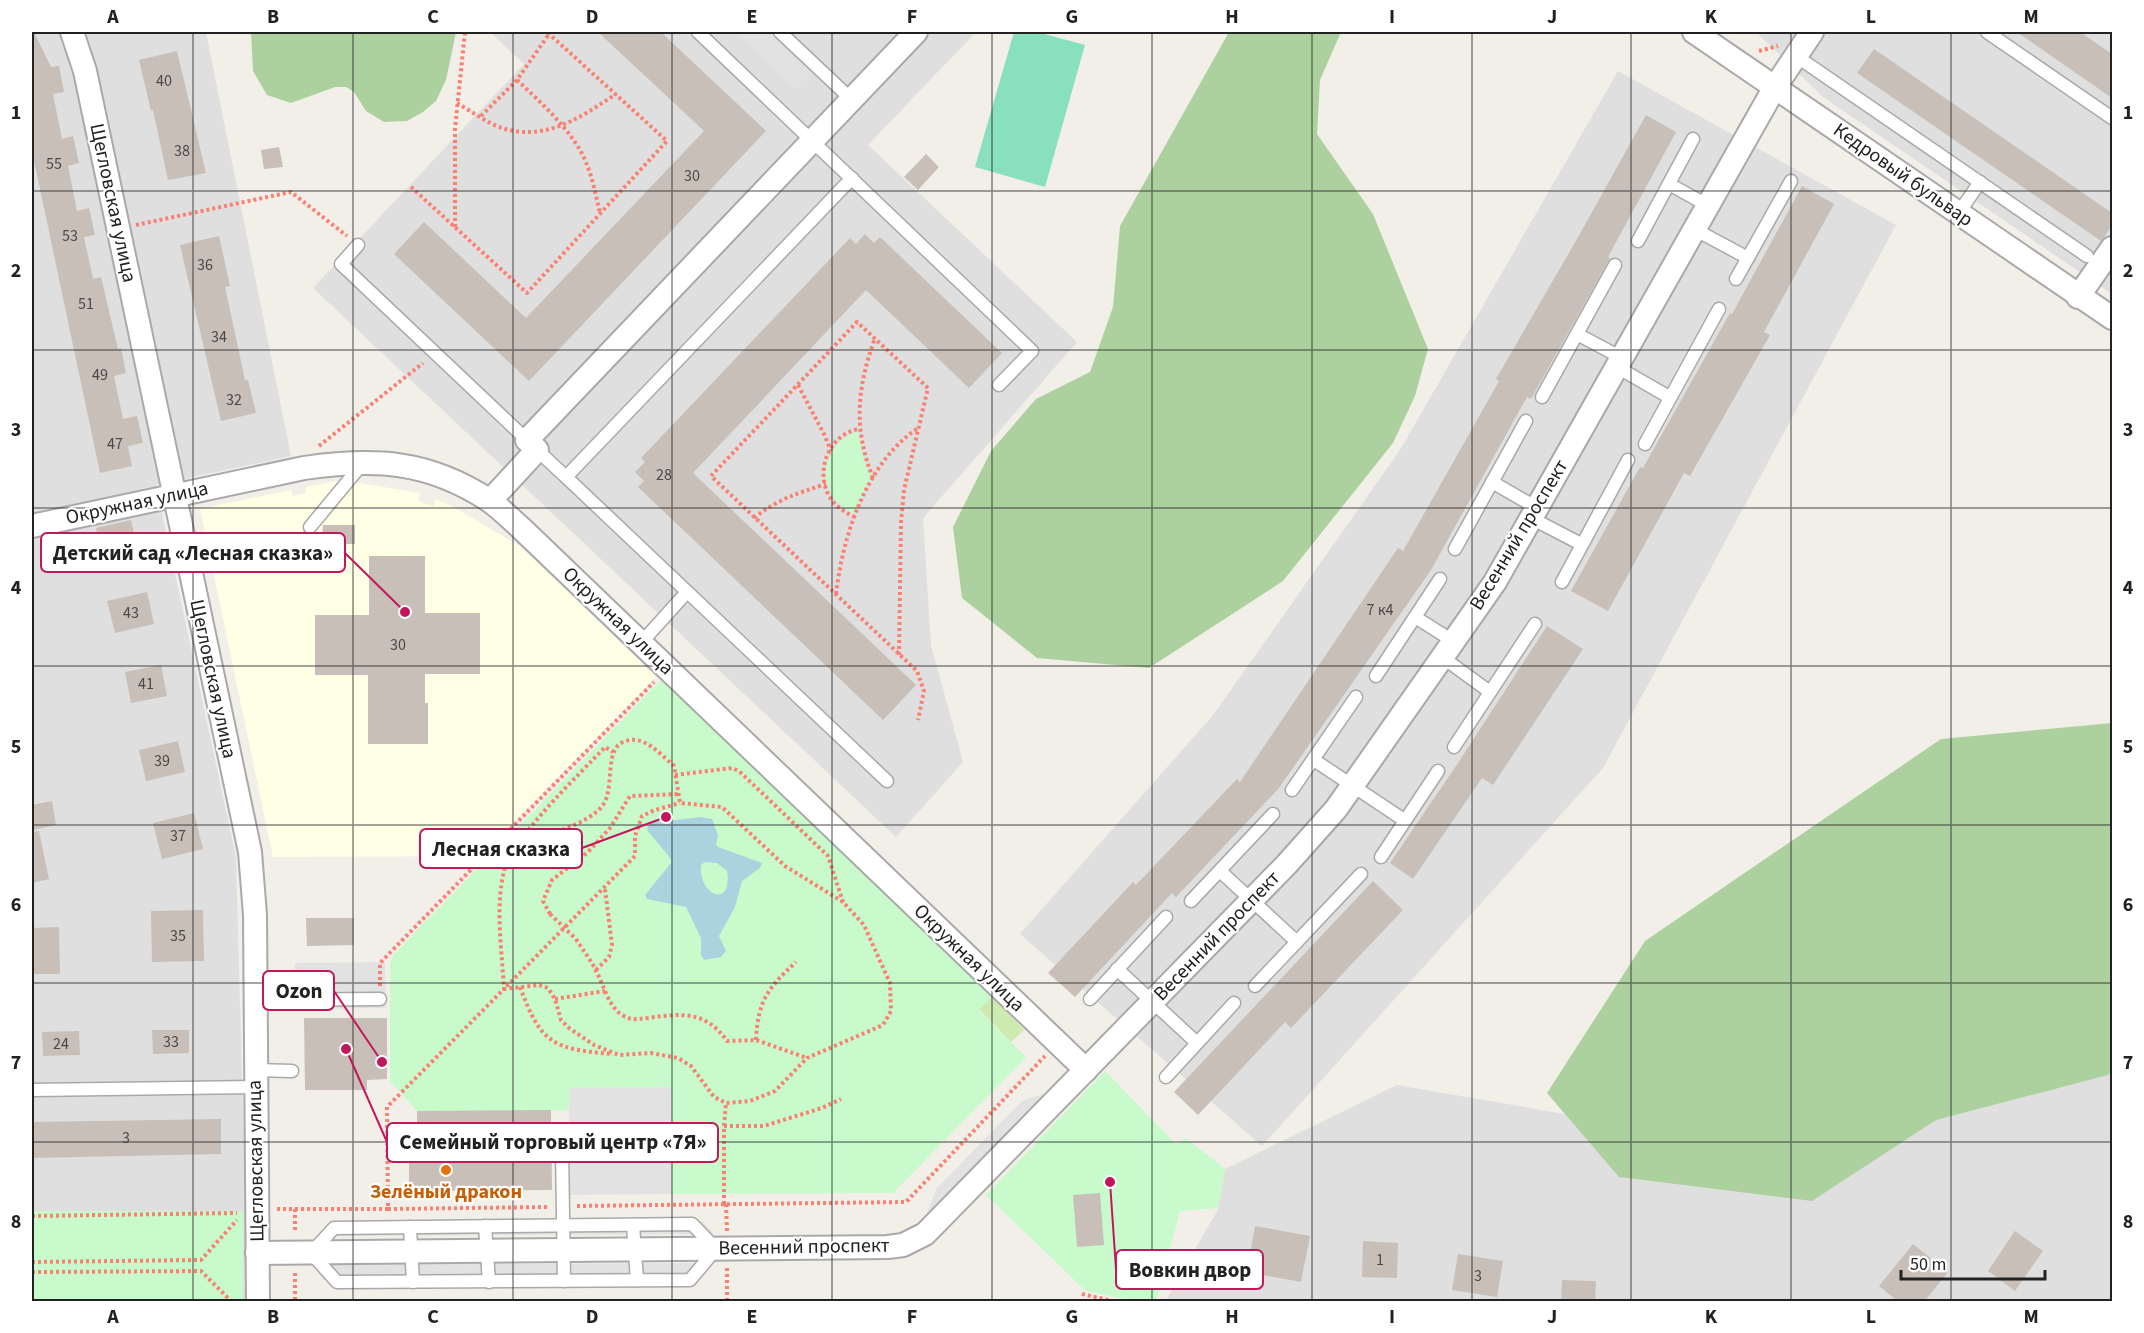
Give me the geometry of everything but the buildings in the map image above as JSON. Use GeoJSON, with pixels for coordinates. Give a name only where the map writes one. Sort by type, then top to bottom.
{"type":"FeatureCollection","features":[{"type":"Feature","properties":{"kind":"street","name":"Щегловская улица"},"geometry":{"type":"LineString","coordinates":[[72,32],[85,71],[250,852],[255,915],[255,1079],[250,1211],[257,1253],[258,1302]]}},
{"type":"Feature","properties":{"kind":"street"},"geometry":{"type":"LineString","coordinates":[[490,501],[532,445],[812,140],[916,32]]}},
{"type":"Feature","properties":{"kind":"street","name":"Кедровый бульвар"},"geometry":{"type":"LineString","coordinates":[[1694,32],[2078,297],[2112,318]]}},
{"type":"Feature","properties":{"kind":"street","name":"Весенний проспект"},"geometry":{"type":"LineString","coordinates":[[257,1253],[888,1247],[914,1240],[938,1223],[1323,826],[1495,582],[1707,205],[1775,87],[1803,45]]}},
{"type":"Feature","properties":{"kind":"street"},"geometry":{"type":"LineString","coordinates":[[2078,297],[2112,248]]}},
{"type":"Feature","properties":{"kind":"street","name":"Окружная улица"},"geometry":{"type":"LineString","coordinates":[[32,526],[304,468],[347,462],[386,463],[412,467],[442,476],[490,501],[521,528],[1086,1070]]}},
{"type":"Feature","properties":{"kind":"lane"},"geometry":{"type":"LineString","coordinates":[[698,32],[1032,351],[999,385]]}},
{"type":"Feature","properties":{"kind":"lane"},"geometry":{"type":"LineString","coordinates":[[780,32],[851,99]]}},
{"type":"Feature","properties":{"kind":"lane"},"geometry":{"type":"LineString","coordinates":[[1987,32],[2112,118]]}},
{"type":"Feature","properties":{"kind":"lane"},"geometry":{"type":"LineString","coordinates":[[1803,45],[1980,182],[2087,256]]}},
{"type":"Feature","properties":{"kind":"lane"},"geometry":{"type":"LineString","coordinates":[[1638,241],[1693,139]]}},
{"type":"Feature","properties":{"kind":"lane"},"geometry":{"type":"LineString","coordinates":[[566,477],[852,178]]}},
{"type":"Feature","properties":{"kind":"lane"},"geometry":{"type":"LineString","coordinates":[[1736,279],[1791,181]]}},
{"type":"Feature","properties":{"kind":"lane"},"geometry":{"type":"LineString","coordinates":[[1958,214],[1980,182]]}},
{"type":"Feature","properties":{"kind":"lane"},"geometry":{"type":"LineString","coordinates":[[1669,184],[1707,205]]}},
{"type":"Feature","properties":{"kind":"lane"},"geometry":{"type":"LineString","coordinates":[[1694,229],[1748,258]]}},
{"type":"Feature","properties":{"kind":"lane"},"geometry":{"type":"LineString","coordinates":[[358,245],[341,264],[887,781]]}},
{"type":"Feature","properties":{"kind":"lane"},"geometry":{"type":"LineString","coordinates":[[1542,397],[1615,265]]}},
{"type":"Feature","properties":{"kind":"lane"},"geometry":{"type":"LineString","coordinates":[[1645,444],[1719,309]]}},
{"type":"Feature","properties":{"kind":"lane"},"geometry":{"type":"LineString","coordinates":[[1577,334],[1670,397]]}},
{"type":"Feature","properties":{"kind":"lane"},"geometry":{"type":"LineString","coordinates":[[1455,549],[1526,421]]}},
{"type":"Feature","properties":{"kind":"lane"},"geometry":{"type":"LineString","coordinates":[[1562,582],[1628,460]]}},
{"type":"Feature","properties":{"kind":"lane"},"geometry":{"type":"LineString","coordinates":[[310,528],[364,462]]}},
{"type":"Feature","properties":{"kind":"lane"},"geometry":{"type":"LineString","coordinates":[[1492,482],[1581,544]]}},
{"type":"Feature","properties":{"kind":"lane"},"geometry":{"type":"LineString","coordinates":[[1376,676],[1440,579]]}},
{"type":"Feature","properties":{"kind":"lane"},"geometry":{"type":"LineString","coordinates":[[641,643],[687,592]]}},
{"type":"Feature","properties":{"kind":"lane"},"geometry":{"type":"LineString","coordinates":[[1416,617],[1490,692]]}},
{"type":"Feature","properties":{"kind":"lane"},"geometry":{"type":"LineString","coordinates":[[1454,747],[1535,624]]}},
{"type":"Feature","properties":{"kind":"lane"},"geometry":{"type":"LineString","coordinates":[[1292,790],[1356,697]]}},
{"type":"Feature","properties":{"kind":"lane"},"geometry":{"type":"LineString","coordinates":[[1314,760],[1404,820]]}},
{"type":"Feature","properties":{"kind":"lane"},"geometry":{"type":"LineString","coordinates":[[1381,856],[1438,771]]}},
{"type":"Feature","properties":{"kind":"lane"},"geometry":{"type":"LineString","coordinates":[[1191,901],[1273,814]]}},
{"type":"Feature","properties":{"kind":"lane"},"geometry":{"type":"LineString","coordinates":[[1220,871],[1297,942]]}},
{"type":"Feature","properties":{"kind":"lane"},"geometry":{"type":"LineString","coordinates":[[1255,986],[1361,874]]}},
{"type":"Feature","properties":{"kind":"lane"},"geometry":{"type":"LineString","coordinates":[[1090,999],[1166,917]]}},
{"type":"Feature","properties":{"kind":"lane"},"geometry":{"type":"LineString","coordinates":[[1117,969],[1197,1043]]}},
{"type":"Feature","properties":{"kind":"lane"},"geometry":{"type":"LineString","coordinates":[[255,1000],[380,999]]}},
{"type":"Feature","properties":{"kind":"lane"},"geometry":{"type":"LineString","coordinates":[[1166,1077],[1234,1003]]}},
{"type":"Feature","properties":{"kind":"lane"},"geometry":{"type":"LineString","coordinates":[[32,1090],[255,1079],[292,1071]]}},
{"type":"Feature","properties":{"kind":"lane"},"geometry":{"type":"LineString","coordinates":[[562,1148],[564,1281]]}},
{"type":"Feature","properties":{"kind":"lane"},"geometry":{"type":"LineString","coordinates":[[692,1224],[716,1249],[690,1280],[564,1281],[337,1282],[311,1252],[334,1228],[692,1224]]}},
{"type":"Feature","properties":{"kind":"lane"},"geometry":{"type":"LineString","coordinates":[[633,1225],[637,1280]]}},
{"type":"Feature","properties":{"kind":"lane"},"geometry":{"type":"LineString","coordinates":[[485,1226],[489,1281]]}},
{"type":"Feature","properties":{"kind":"lane"},"geometry":{"type":"LineString","coordinates":[[410,1227],[413,1282]]}},
{"type":"Feature","properties":{"kind":"path"},"geometry":{"type":"LineString","coordinates":[[455,227],[457,103],[465,32]]}},
{"type":"Feature","properties":{"kind":"path"},"geometry":{"type":"LineString","coordinates":[[411,187],[527,293],[667,141],[548,33],[517,80],[481,116]]}},
{"type":"Feature","properties":{"kind":"path"},"geometry":{"type":"LineString","coordinates":[[1743,65],[1751,53],[1787,44],[1803,45]]}},
{"type":"Feature","properties":{"kind":"path"},"geometry":{"type":"LineString","coordinates":[[517,80],[563,126],[580,150],[592,179],[600,213]]}},
{"type":"Feature","properties":{"kind":"path"},"geometry":{"type":"LineString","coordinates":[[457,103],[501,128],[524,132],[563,126],[616,94]]}},
{"type":"Feature","properties":{"kind":"path"},"geometry":{"type":"LineString","coordinates":[[118,229],[291,192],[358,245]]}},
{"type":"Feature","properties":{"kind":"path"},"geometry":{"type":"LineString","coordinates":[[899,655],[904,489],[928,388],[857,322],[711,476],[754,518],[836,595],[899,655],[916,671],[924,691],[918,720]]}},
{"type":"Feature","properties":{"kind":"path"},"geometry":{"type":"LineString","coordinates":[[873,479],[865,458],[860,429],[861,387],[875,338]]}},
{"type":"Feature","properties":{"kind":"path"},"geometry":{"type":"LineString","coordinates":[[312,451],[435,353]]}},
{"type":"Feature","properties":{"kind":"path"},"geometry":{"type":"LineString","coordinates":[[798,385],[831,450]]}},
{"type":"Feature","properties":{"kind":"path"},"geometry":{"type":"LineString","coordinates":[[836,595],[842,558],[855,517],[873,479],[905,437],[918,428]]}},
{"type":"Feature","properties":{"kind":"path"},"geometry":{"type":"LineString","coordinates":[[855,517],[834,503],[826,484],[823,468],[831,450],[846,434],[860,429]]}},
{"type":"Feature","properties":{"kind":"path"},"geometry":{"type":"LineString","coordinates":[[754,518],[770,505],[796,492],[826,484]]}},
{"type":"Feature","properties":{"kind":"path"},"geometry":{"type":"LineString","coordinates":[[380,999],[380,963],[668,669]]}},
{"type":"Feature","properties":{"kind":"path"},"geometry":{"type":"LineString","coordinates":[[517,846],[585,819],[603,805],[609,787],[613,752],[619,743],[631,739],[647,743],[674,765],[680,803]]}},
{"type":"Feature","properties":{"kind":"path"},"geometry":{"type":"LineString","coordinates":[[504,989],[500,905],[504,869],[517,846],[605,747],[613,752]]}},
{"type":"Feature","properties":{"kind":"path"},"geometry":{"type":"LineString","coordinates":[[675,775],[732,768],[739,771],[828,856],[843,902]]}},
{"type":"Feature","properties":{"kind":"path"},"geometry":{"type":"LineString","coordinates":[[679,794],[630,796],[610,828],[588,852],[552,880],[543,901],[550,914],[576,939],[619,1013],[632,1021],[678,1015],[704,1018],[718,1028],[727,1041],[756,1040],[807,1058]]}},
{"type":"Feature","properties":{"kind":"path"},"geometry":{"type":"LineString","coordinates":[[388,1209],[387,1107],[635,856],[635,836],[642,816],[655,810],[680,803],[722,807],[785,866],[843,902],[864,925],[890,983],[891,1011],[883,1025],[807,1058],[775,1091],[750,1101],[726,1103],[714,1096],[691,1066],[678,1058],[651,1053],[619,1055],[582,1052],[558,1044],[543,1034],[531,1016],[520,987]]}},
{"type":"Feature","properties":{"kind":"path"},"geometry":{"type":"LineString","coordinates":[[596,970],[609,957],[612,945],[605,888]]}},
{"type":"Feature","properties":{"kind":"path"},"geometry":{"type":"LineString","coordinates":[[756,1040],[760,1006],[775,982],[796,962]]}},
{"type":"Feature","properties":{"kind":"path"},"geometry":{"type":"LineString","coordinates":[[504,989],[539,985],[548,988],[555,999],[561,1020],[568,1028],[594,1045],[619,1055]]}},
{"type":"Feature","properties":{"kind":"path"},"geometry":{"type":"LineString","coordinates":[[555,999],[605,991]]}},
{"type":"Feature","properties":{"kind":"path"},"geometry":{"type":"LineString","coordinates":[[32,1215],[906,1202],[1058,1043]]}},
{"type":"Feature","properties":{"kind":"path"},"geometry":{"type":"LineString","coordinates":[[724,1126],[764,1126],[822,1108],[841,1099]]}},
{"type":"Feature","properties":{"kind":"path"},"geometry":{"type":"LineString","coordinates":[[724,1204],[726,1103]]}},
{"type":"Feature","properties":{"kind":"path"},"geometry":{"type":"LineString","coordinates":[[32,1262],[201,1260],[250,1211]]}},
{"type":"Feature","properties":{"kind":"path"},"geometry":{"type":"LineString","coordinates":[[201,1260],[201,1270],[232,1302]]}},
{"type":"Feature","properties":{"kind":"path"},"geometry":{"type":"LineString","coordinates":[[32,1272],[201,1270]]}},
{"type":"Feature","properties":{"kind":"path"},"geometry":{"type":"LineString","coordinates":[[1082,1294],[1117,1302]]}},
{"type":"Feature","properties":{"kind":"shaded area"},"geometry":{"type":"Polygon","coordinates":[[[32,32],[206,32],[291,456],[156,485],[236,857],[248,1301],[32,1301],[32,32]]]}},
{"type":"Feature","properties":{"kind":"shaded area"},"geometry":{"type":"Polygon","coordinates":[[[490,32],[976,32],[868,145],[1077,342],[923,518],[931,645],[963,762],[896,837],[313,288],[524,64],[490,32]]]}},
{"type":"Feature","properties":{"kind":"shaded area"},"geometry":{"type":"Polygon","coordinates":[[[735,32],[786,32],[820,63],[796,89],[735,32]]]}},
{"type":"Feature","properties":{"kind":"shaded area"},"geometry":{"type":"Polygon","coordinates":[[[1756,32],[2112,32],[2112,294],[1823,97],[1756,32]]]}},
{"type":"Feature","properties":{"kind":"shaded area"},"geometry":{"type":"Polygon","coordinates":[[[1618,71],[1896,225],[1603,768],[1262,1146],[1020,934],[1214,714],[1400,450],[1618,71]]]}},
{"type":"Feature","properties":{"kind":"shaded area"},"geometry":{"type":"Polygon","coordinates":[[[341,480],[420,493],[418,501],[433,506],[436,499],[452,506],[521,547],[656,677],[481,856],[273,857],[200,509],[291,490],[293,496],[306,493],[306,487],[341,480]]]}},
{"type":"Feature","properties":{"kind":"shaded area"},"geometry":{"type":"Polygon","coordinates":[[[385,962],[386,1008],[296,1009],[295,963],[385,962]]]}},
{"type":"Feature","properties":{"kind":"shaded area"},"geometry":{"type":"Polygon","coordinates":[[[2112,1024],[2112,1301],[1165,1302],[1218,1209],[1225,1169],[1397,1085],[1779,1151],[2112,1024]]]}},
{"type":"Feature","properties":{"kind":"shaded area"},"geometry":{"type":"Polygon","coordinates":[[[671,1087],[672,1194],[570,1195],[569,1088],[671,1087]]]}},
{"type":"Feature","properties":{"kind":"shaded area"},"geometry":{"type":"Polygon","coordinates":[[[1052,1091],[925,1219],[936,1189],[1022,1101],[1052,1091]]]}},
{"type":"Feature","properties":{"kind":"shaded area"},"geometry":{"type":"Polygon","coordinates":[[[702,1221],[714,1234],[331,1236],[331,1224],[702,1221]]]}},
{"type":"Feature","properties":{"kind":"shaded area"},"geometry":{"type":"Polygon","coordinates":[[[699,1263],[699,1277],[324,1280],[312,1265],[699,1263]]]}},
{"type":"Feature","properties":{"kind":"green space"},"geometry":{"type":"Polygon","coordinates":[[[251,32],[456,32],[446,80],[436,101],[407,121],[384,122],[366,111],[354,92],[346,87],[335,87],[291,103],[267,95],[253,71],[251,32]]]}},
{"type":"Feature","properties":{"kind":"green space"},"geometry":{"type":"Polygon","coordinates":[[[1014,32],[1037,32],[1085,45],[1045,187],[975,167],[1014,32]]]}},
{"type":"Feature","properties":{"kind":"green space"},"geometry":{"type":"Polygon","coordinates":[[[1229,32],[1341,32],[1320,80],[1317,134],[1373,214],[1428,349],[1415,396],[1393,443],[1283,581],[1149,668],[1037,658],[962,598],[953,527],[991,451],[1036,399],[1090,372],[1113,307],[1120,226],[1229,32]]]}},
{"type":"Feature","properties":{"kind":"green space"},"geometry":{"type":"Polygon","coordinates":[[[858,431],[863,458],[871,478],[854,514],[832,495],[827,483],[826,471],[828,459],[834,448],[844,438],[858,431]]]}},
{"type":"Feature","properties":{"kind":"green space"},"geometry":{"type":"Polygon","coordinates":[[[661,680],[992,996],[979,1010],[1026,1057],[893,1193],[672,1194],[671,1087],[569,1088],[569,1110],[417,1111],[390,1081],[390,963],[394,954],[661,680]]]}},
{"type":"Feature","properties":{"kind":"green space"},"geometry":{"type":"Polygon","coordinates":[[[2112,723],[2112,1071],[2108,1075],[1936,1120],[1812,1201],[1619,1177],[1547,1093],[1645,941],[1941,739],[2112,723]]]}},
{"type":"Feature","properties":{"kind":"green space"},"geometry":{"type":"Polygon","coordinates":[[[992,996],[1024,1030],[1011,1042],[979,1009],[992,996]]]}},
{"type":"Feature","properties":{"kind":"green space"},"geometry":{"type":"Polygon","coordinates":[[[1105,1071],[1176,1144],[1186,1138],[1225,1169],[1218,1208],[1180,1211],[1157,1298],[1152,1301],[1135,1301],[1086,1291],[986,1195],[1105,1071]]]}},
{"type":"Feature","properties":{"kind":"green space"},"geometry":{"type":"Polygon","coordinates":[[[32,1211],[243,1211],[243,1301],[32,1301],[32,1211]]]}},
{"type":"Feature","properties":{"kind":"water"},"geometry":{"type":"Polygon","coordinates":[[[700,817],[712,819],[718,835],[716,845],[718,847],[762,863],[760,868],[742,881],[735,907],[719,936],[726,951],[721,957],[704,960],[701,955],[701,938],[686,907],[647,899],[645,895],[671,863],[671,859],[647,830],[648,826],[655,821],[700,817]],[[705,862],[701,865],[702,875],[709,890],[715,894],[721,894],[725,891],[727,871],[717,863],[705,862]]]}},
{"type":"Feature","properties":{"kind":"place","name":"Детский сад «Лесная сказка»"},"geometry":{"type":"Point","coordinates":[405,612]}},
{"type":"Feature","properties":{"kind":"place","name":"Лесная сказка"},"geometry":{"type":"Point","coordinates":[666,817]}},
{"type":"Feature","properties":{"kind":"place","name":"Семейный торговый центр «7Я»"},"geometry":{"type":"Point","coordinates":[346,1049]}},
{"type":"Feature","properties":{"kind":"place","name":"Ozon"},"geometry":{"type":"Point","coordinates":[382,1062]}},
{"type":"Feature","properties":{"kind":"place","name":"Зелёный дракон"},"geometry":{"type":"Point","coordinates":[446,1170]}},
{"type":"Feature","properties":{"kind":"place","name":"Вовкин двор"},"geometry":{"type":"Point","coordinates":[1110,1182]}}]}
